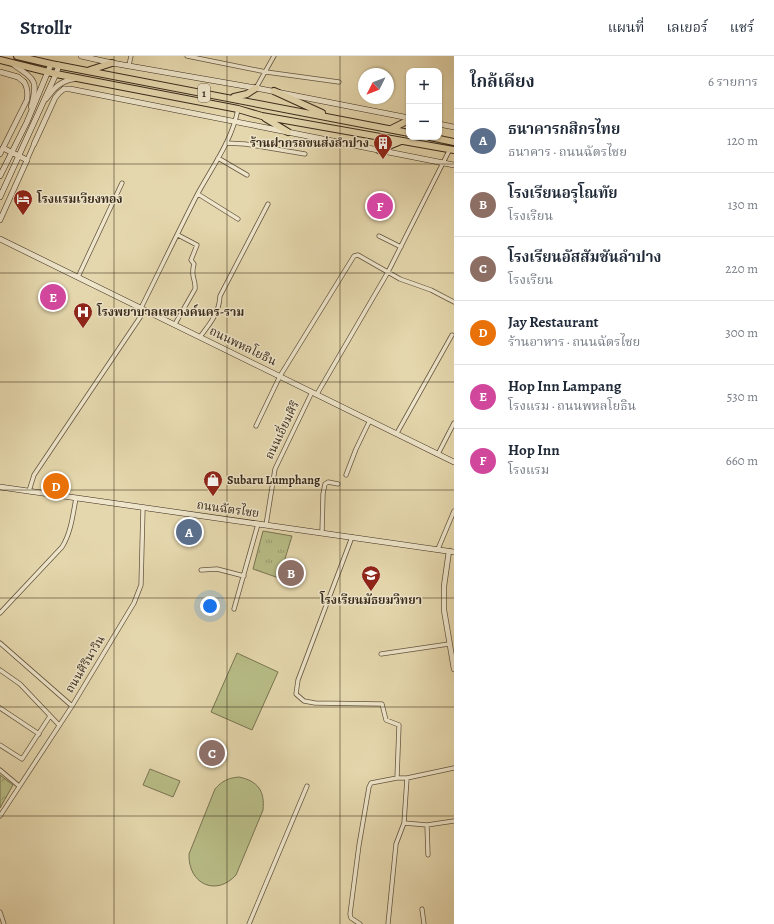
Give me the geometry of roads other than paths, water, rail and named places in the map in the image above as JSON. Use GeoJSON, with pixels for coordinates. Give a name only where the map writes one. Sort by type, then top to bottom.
{"type":"FeatureCollection","features":[{"type":"Feature","properties":{"kind":"highway","name":"1"},"geometry":{"type":"LineString","coordinates":[[17,56],[51,64],[406,132]]}},
{"type":"Feature","properties":{"kind":"highway","name":"1"},"geometry":{"type":"LineString","coordinates":[[0,60],[56,74],[238,109],[262,116],[452,149]]}},
{"type":"Feature","properties":{"kind":"highway"},"geometry":{"type":"LineString","coordinates":[[89,71],[112,63]]}},
{"type":"Feature","properties":{"kind":"highway"},"geometry":{"type":"LineString","coordinates":[[231,98],[247,94],[256,88]]}},
{"type":"Feature","properties":{"kind":"highway"},"geometry":{"type":"LineString","coordinates":[[274,91],[329,117]]}},
{"type":"Feature","properties":{"kind":"highway"},"geometry":{"type":"LineString","coordinates":[[262,116],[288,132]]}},
{"type":"Feature","properties":{"kind":"highway"},"geometry":{"type":"LineString","coordinates":[[391,129],[406,121]]}},
{"type":"Feature","properties":{"kind":"highway"},"geometry":{"type":"LineString","coordinates":[[442,139],[453,141],[452,149]]}},
{"type":"Feature","properties":{"kind":"highway"},"geometry":{"type":"LineString","coordinates":[[379,150],[401,140]]}},
{"type":"Feature","properties":{"kind":"main road","name":"1"},"geometry":{"type":"LineString","coordinates":[[81,56],[112,63],[274,91],[406,118]]}},
{"type":"Feature","properties":{"kind":"main road"},"geometry":{"type":"LineString","coordinates":[[0,176],[27,122],[51,64]]}},
{"type":"Feature","properties":{"kind":"main road"},"geometry":{"type":"LineString","coordinates":[[0,197],[59,65]]}},
{"type":"Feature","properties":{"kind":"main road"},"geometry":{"type":"LineString","coordinates":[[0,72],[18,77],[24,82]]}},
{"type":"Feature","properties":{"kind":"main road","name":"1"},"geometry":{"type":"LineString","coordinates":[[64,89],[70,88],[454,165]]}},
{"type":"Feature","properties":{"kind":"main road"},"geometry":{"type":"LineString","coordinates":[[442,125],[454,127]]}},
{"type":"Feature","properties":{"kind":"main road"},"geometry":{"type":"LineString","coordinates":[[3,148],[27,160]]}},
{"type":"Feature","properties":{"kind":"main road","name":"ถนนพหลโยธิน"},"geometry":{"type":"LineString","coordinates":[[0,239],[454,462]]}},
{"type":"Feature","properties":{"kind":"main road","name":"ถนนฉัตรไชย"},"geometry":{"type":"LineString","coordinates":[[0,487],[451,551]]}},
{"type":"Feature","properties":{"kind":"street"},"geometry":{"type":"LineString","coordinates":[[129,65],[131,56]]}},
{"type":"Feature","properties":{"kind":"street"},"geometry":{"type":"LineString","coordinates":[[187,56],[266,72],[339,82]]}},
{"type":"Feature","properties":{"kind":"street"},"geometry":{"type":"LineString","coordinates":[[256,88],[274,56]]}},
{"type":"Feature","properties":{"kind":"street"},"geometry":{"type":"LineString","coordinates":[[13,64],[29,74],[35,84],[36,90],[27,122]]}},
{"type":"Feature","properties":{"kind":"street"},"geometry":{"type":"LineString","coordinates":[[41,108],[53,89],[67,80],[78,78]]}},
{"type":"Feature","properties":{"kind":"street"},"geometry":{"type":"LineString","coordinates":[[0,154],[27,100],[27,87],[24,82]]}},
{"type":"Feature","properties":{"kind":"street"},"geometry":{"type":"LineString","coordinates":[[0,220],[56,98],[64,89]]}},
{"type":"Feature","properties":{"kind":"street"},"geometry":{"type":"LineString","coordinates":[[30,491],[34,475],[143,309],[198,194],[226,143],[236,121],[238,109]]}},
{"type":"Feature","properties":{"kind":"street"},"geometry":{"type":"LineString","coordinates":[[226,143],[245,144],[305,154]]}},
{"type":"Feature","properties":{"kind":"street","name":"ถนนเอี่ยมศิริ"},"geometry":{"type":"LineString","coordinates":[[266,525],[274,468],[314,393],[388,272],[452,149]]}},
{"type":"Feature","properties":{"kind":"street"},"geometry":{"type":"LineString","coordinates":[[218,158],[247,175]]}},
{"type":"Feature","properties":{"kind":"street"},"geometry":{"type":"LineString","coordinates":[[78,277],[122,183]]}},
{"type":"Feature","properties":{"kind":"street"},"geometry":{"type":"LineString","coordinates":[[198,194],[238,219]]}},
{"type":"Feature","properties":{"kind":"street"},"geometry":{"type":"LineString","coordinates":[[200,337],[214,318],[219,307],[222,291],[268,204]]}},
{"type":"Feature","properties":{"kind":"street"},"geometry":{"type":"LineString","coordinates":[[175,324],[195,289],[196,284],[192,274],[194,264],[191,260],[197,245],[178,235]]}},
{"type":"Feature","properties":{"kind":"street"},"geometry":{"type":"LineString","coordinates":[[379,236],[401,247]]}},
{"type":"Feature","properties":{"kind":"street"},"geometry":{"type":"LineString","coordinates":[[256,426],[280,376],[354,256],[358,255],[400,279],[440,293],[454,302]]}},
{"type":"Feature","properties":{"kind":"street"},"geometry":{"type":"LineString","coordinates":[[397,433],[452,335]]}},
{"type":"Feature","properties":{"kind":"street"},"geometry":{"type":"LineString","coordinates":[[346,475],[356,449],[370,420]]}},
{"type":"Feature","properties":{"kind":"street"},"geometry":{"type":"LineString","coordinates":[[438,454],[454,423]]}},
{"type":"Feature","properties":{"kind":"street"},"geometry":{"type":"LineString","coordinates":[[322,533],[323,494],[325,484],[328,482],[338,484]]}},
{"type":"Feature","properties":{"kind":"street"},"geometry":{"type":"LineString","coordinates":[[0,613],[65,543],[72,520],[76,498]]}},
{"type":"Feature","properties":{"kind":"street","name":"ถนนศิรินาวิน"},"geometry":{"type":"LineString","coordinates":[[0,816],[72,706],[134,603],[141,585],[143,508]]}},
{"type":"Feature","properties":{"kind":"street"},"geometry":{"type":"LineString","coordinates":[[438,550],[454,511]]}},
{"type":"Feature","properties":{"kind":"street"},"geometry":{"type":"LineString","coordinates":[[234,609],[258,524]]}},
{"type":"Feature","properties":{"kind":"street"},"geometry":{"type":"LineString","coordinates":[[352,537],[298,680],[296,694],[304,701],[315,703],[382,704],[386,720],[399,726],[397,778]]}},
{"type":"Feature","properties":{"kind":"street"},"geometry":{"type":"LineString","coordinates":[[451,551],[444,586],[444,610],[454,669]]}},
{"type":"Feature","properties":{"kind":"street"},"geometry":{"type":"LineString","coordinates":[[201,570],[217,570],[244,576]]}},
{"type":"Feature","properties":{"kind":"street"},"geometry":{"type":"LineString","coordinates":[[448,632],[454,632]]}},
{"type":"Feature","properties":{"kind":"street"},"geometry":{"type":"LineString","coordinates":[[0,643],[72,706]]}},
{"type":"Feature","properties":{"kind":"street"},"geometry":{"type":"LineString","coordinates":[[381,654],[449,644]]}},
{"type":"Feature","properties":{"kind":"street"},"geometry":{"type":"LineString","coordinates":[[0,670],[20,684],[59,725]]}},
{"type":"Feature","properties":{"kind":"street"},"geometry":{"type":"LineString","coordinates":[[0,708],[39,734]]}},
{"type":"Feature","properties":{"kind":"street"},"geometry":{"type":"LineString","coordinates":[[0,744],[22,759],[50,716]]}},
{"type":"Feature","properties":{"kind":"street"},"geometry":{"type":"LineString","coordinates":[[360,924],[351,918],[350,914],[359,845],[369,787],[371,783],[397,778],[407,778],[454,768]]}},
{"type":"Feature","properties":{"kind":"street"},"geometry":{"type":"LineString","coordinates":[[0,770],[20,786]]}},
{"type":"Feature","properties":{"kind":"street"},"geometry":{"type":"LineString","coordinates":[[388,924],[396,844],[404,823],[407,778]]}},
{"type":"Feature","properties":{"kind":"street"},"geometry":{"type":"LineString","coordinates":[[249,924],[307,786]]}},
{"type":"Feature","properties":{"kind":"street"},"geometry":{"type":"LineString","coordinates":[[404,823],[426,825],[454,821]]}},
{"type":"Feature","properties":{"kind":"street"},"geometry":{"type":"LineString","coordinates":[[426,825],[428,855]]}},
{"type":"Feature","properties":{"kind":"street"},"geometry":{"type":"LineString","coordinates":[[422,908],[424,924]]}},
{"type":"Feature","properties":{"kind":"street"},"geometry":{"type":"LineString","coordinates":[[0,912],[4,924]]}},
{"type":"Feature","properties":{"kind":"place","name":"ร้านฝากรถขนส่งลำปาง"},"geometry":{"type":"Point","coordinates":[383,160]}},
{"type":"Feature","properties":{"kind":"place","name":"Hop Inn"},"geometry":{"type":"Point","coordinates":[380,206]}},
{"type":"Feature","properties":{"kind":"place","name":"โรงแรมเวียงทอง"},"geometry":{"type":"Point","coordinates":[23,216]}},
{"type":"Feature","properties":{"kind":"place","name":"Hop Inn Lampang"},"geometry":{"type":"Point","coordinates":[53,297]}},
{"type":"Feature","properties":{"kind":"place","name":"โรงพยาบาลเขลางค์นคร-ราม"},"geometry":{"type":"Point","coordinates":[83,329]}},
{"type":"Feature","properties":{"kind":"place","name":"Jay Restaurant"},"geometry":{"type":"Point","coordinates":[56,486]}},
{"type":"Feature","properties":{"kind":"place","name":"Subaru Lumphang"},"geometry":{"type":"Point","coordinates":[213,497]}},
{"type":"Feature","properties":{"kind":"place","name":"ธนาคารกสิกรไทย"},"geometry":{"type":"Point","coordinates":[189,532]}},
{"type":"Feature","properties":{"kind":"place","name":"โรงเรียนอรุโณทัย"},"geometry":{"type":"Point","coordinates":[291,573]}},
{"type":"Feature","properties":{"kind":"place","name":"โรงเรียนมัธยมวิทยา"},"geometry":{"type":"Point","coordinates":[371,592]}},
{"type":"Feature","properties":{"kind":"place","name":"โรงเรียนอัสสัมชันลำปาง"},"geometry":{"type":"Point","coordinates":[212,753]}}]}
